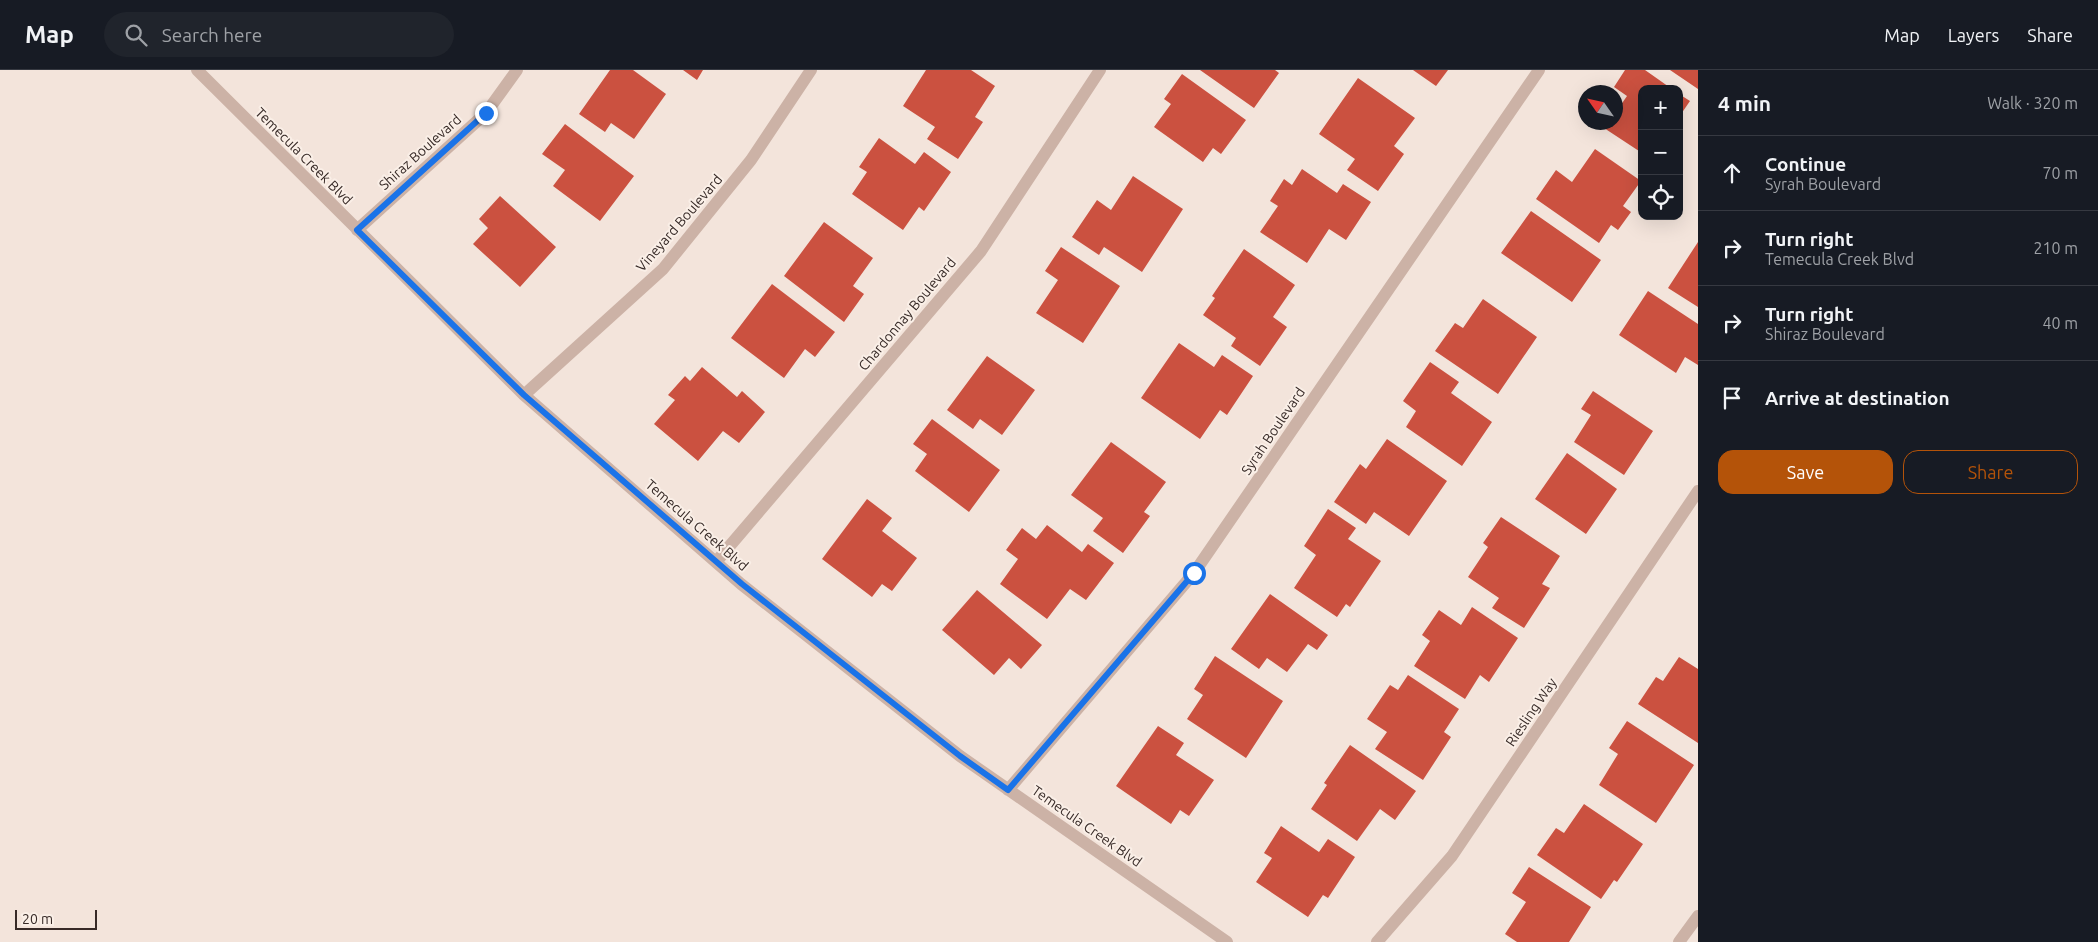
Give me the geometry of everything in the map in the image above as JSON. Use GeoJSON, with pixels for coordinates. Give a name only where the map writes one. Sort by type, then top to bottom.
{"type":"FeatureCollection","features":[{"type":"Feature","properties":{"kind":"street","name":"Temecula Creek Blvd"},"geometry":{"type":"LineString","coordinates":[[197,70],[524,395],[749,590],[960,756],[1227,942]]}},
{"type":"Feature","properties":{"kind":"street","name":"Shiraz Boulevard"},"geometry":{"type":"LineString","coordinates":[[357,230],[486,113],[517,70]]}},
{"type":"Feature","properties":{"kind":"street","name":"Vineyard Boulevard"},"geometry":{"type":"LineString","coordinates":[[524,395],[663,269],[751,160],[811,70]]}},
{"type":"Feature","properties":{"kind":"street","name":"Chardonnay Boulevard"},"geometry":{"type":"LineString","coordinates":[[716,562],[981,251],[1100,70]]}},
{"type":"Feature","properties":{"kind":"street","name":"Syrah Boulevard"},"geometry":{"type":"LineString","coordinates":[[1008,790],[1194,573],[1539,70]]}},
{"type":"Feature","properties":{"kind":"street","name":"Riesling Way"},"geometry":{"type":"LineString","coordinates":[[1377,942],[1452,856],[1698,491]]}},
{"type":"Feature","properties":{"kind":"street"},"geometry":{"type":"LineString","coordinates":[[1680,942],[1698,916]]}},
{"type":"Feature","properties":{"kind":"building"},"geometry":{"type":"Polygon","coordinates":[[[610,70],[633,70],[666,94],[634,139],[611,123],[605,132],[579,114],[610,70]]]}},
{"type":"Feature","properties":{"kind":"building"},"geometry":{"type":"Polygon","coordinates":[[[683,70],[703,70],[697,80],[683,70]]]}},
{"type":"Feature","properties":{"kind":"building"},"geometry":{"type":"Polygon","coordinates":[[[926,70],[971,70],[995,86],[975,117],[983,122],[958,159],[927,139],[935,127],[903,106],[926,70]]]}},
{"type":"Feature","properties":{"kind":"building"},"geometry":{"type":"Polygon","coordinates":[[[1200,70],[1275,70],[1279,73],[1254,108],[1200,70]]]}},
{"type":"Feature","properties":{"kind":"building"},"geometry":{"type":"Polygon","coordinates":[[[1413,70],[1448,70],[1436,86],[1413,70]]]}},
{"type":"Feature","properties":{"kind":"building"},"geometry":{"type":"Polygon","coordinates":[[[1625,70],[1645,70],[1666,85],[1638,85],[1638,150],[1607,130],[1623,130],[1623,102],[1627,96],[1623,93],[1623,85],[1615,85],[1625,70]]]}},
{"type":"Feature","properties":{"kind":"building"},"geometry":{"type":"Polygon","coordinates":[[[1670,70],[1698,70],[1698,89],[1670,70]]]}},
{"type":"Feature","properties":{"kind":"building"},"geometry":{"type":"Polygon","coordinates":[[[1182,74],[1246,120],[1221,154],[1213,148],[1203,162],[1154,127],[1171,104],[1164,99],[1182,74]]]}},
{"type":"Feature","properties":{"kind":"building"},"geometry":{"type":"Polygon","coordinates":[[[1358,78],[1415,118],[1394,146],[1404,154],[1378,191],[1347,170],[1355,159],[1319,134],[1358,78]]]}},
{"type":"Feature","properties":{"kind":"building"},"geometry":{"type":"Polygon","coordinates":[[[1683,97],[1690,101],[1683,111],[1683,97]]]}},
{"type":"Feature","properties":{"kind":"building"},"geometry":{"type":"Polygon","coordinates":[[[565,124],[634,176],[600,221],[553,186],[565,170],[542,154],[565,124]]]}},
{"type":"Feature","properties":{"kind":"building"},"geometry":{"type":"Polygon","coordinates":[[[879,138],[915,164],[924,152],[951,172],[924,211],[919,207],[903,230],[852,194],[867,172],[859,167],[879,138]]]}},
{"type":"Feature","properties":{"kind":"building"},"geometry":{"type":"Polygon","coordinates":[[[1595,149],[1638,179],[1638,185],[1623,206],[1631,212],[1618,230],[1611,225],[1599,243],[1536,199],[1556,170],[1572,182],[1595,149]]]}},
{"type":"Feature","properties":{"kind":"building"},"geometry":{"type":"Polygon","coordinates":[[[1302,169],[1337,193],[1343,184],[1371,202],[1346,240],[1329,229],[1307,263],[1260,232],[1278,206],[1270,201],[1284,179],[1292,185],[1302,169]]]}},
{"type":"Feature","properties":{"kind":"building"},"geometry":{"type":"Polygon","coordinates":[[[1133,176],[1183,209],[1142,272],[1104,247],[1099,255],[1072,237],[1097,200],[1111,210],[1133,176]]]}},
{"type":"Feature","properties":{"kind":"building"},"geometry":{"type":"Polygon","coordinates":[[[500,196],[556,247],[520,287],[473,244],[488,228],[479,219],[500,196]]]}},
{"type":"Feature","properties":{"kind":"building"},"geometry":{"type":"Polygon","coordinates":[[[1531,211],[1601,260],[1572,302],[1501,253],[1531,211]]]}},
{"type":"Feature","properties":{"kind":"building"},"geometry":{"type":"Polygon","coordinates":[[[824,222],[873,258],[853,286],[864,294],[844,322],[784,276],[824,222]]]}},
{"type":"Feature","properties":{"kind":"building"},"geometry":{"type":"Polygon","coordinates":[[[1698,242],[1698,307],[1668,288],[1698,242]]]}},
{"type":"Feature","properties":{"kind":"building"},"geometry":{"type":"Polygon","coordinates":[[[1061,247],[1120,286],[1083,343],[1036,313],[1058,280],[1045,271],[1061,247]]]}},
{"type":"Feature","properties":{"kind":"building"},"geometry":{"type":"Polygon","coordinates":[[[1244,249],[1295,285],[1273,317],[1287,327],[1260,366],[1231,346],[1236,338],[1203,315],[1215,298],[1212,296],[1244,249]]]}},
{"type":"Feature","properties":{"kind":"building"},"geometry":{"type":"Polygon","coordinates":[[[772,284],[835,332],[815,357],[805,349],[784,378],[731,338],[772,284]]]}},
{"type":"Feature","properties":{"kind":"building"},"geometry":{"type":"Polygon","coordinates":[[[1648,291],[1698,324],[1698,365],[1685,357],[1676,373],[1619,335],[1648,291]]]}},
{"type":"Feature","properties":{"kind":"building"},"geometry":{"type":"Polygon","coordinates":[[[1483,299],[1537,337],[1498,394],[1435,351],[1455,323],[1463,328],[1483,299]]]}},
{"type":"Feature","properties":{"kind":"building"},"geometry":{"type":"Polygon","coordinates":[[[1179,343],[1214,367],[1222,355],[1253,376],[1227,415],[1220,410],[1200,439],[1141,398],[1179,343]]]}},
{"type":"Feature","properties":{"kind":"building"},"geometry":{"type":"Polygon","coordinates":[[[987,356],[1035,390],[1002,435],[980,419],[973,429],[947,410],[987,356]]]}},
{"type":"Feature","properties":{"kind":"building"},"geometry":{"type":"Polygon","coordinates":[[[1430,362],[1459,382],[1451,393],[1492,422],[1462,466],[1406,427],[1416,411],[1403,401],[1430,362]]]}},
{"type":"Feature","properties":{"kind":"building"},"geometry":{"type":"Polygon","coordinates":[[[702,367],[737,397],[742,391],[765,412],[739,443],[723,431],[698,461],[654,424],[675,400],[668,395],[685,376],[690,381],[702,367]]]}},
{"type":"Feature","properties":{"kind":"building"},"geometry":{"type":"Polygon","coordinates":[[[1593,391],[1653,431],[1624,475],[1574,442],[1591,415],[1581,409],[1593,391]]]}},
{"type":"Feature","properties":{"kind":"building"},"geometry":{"type":"Polygon","coordinates":[[[932,419],[1000,470],[969,512],[915,471],[927,454],[913,444],[932,419]]]}},
{"type":"Feature","properties":{"kind":"building"},"geometry":{"type":"Polygon","coordinates":[[[1387,439],[1447,481],[1409,536],[1374,512],[1366,524],[1334,502],[1360,464],[1366,469],[1387,439]]]}},
{"type":"Feature","properties":{"kind":"building"},"geometry":{"type":"Polygon","coordinates":[[[1111,442],[1166,482],[1144,512],[1150,516],[1123,553],[1093,531],[1103,518],[1071,495],[1111,442]]]}},
{"type":"Feature","properties":{"kind":"building"},"geometry":{"type":"Polygon","coordinates":[[[1567,453],[1617,489],[1586,534],[1535,499],[1567,453]]]}},
{"type":"Feature","properties":{"kind":"building"},"geometry":{"type":"Polygon","coordinates":[[[867,499],[892,518],[882,531],[917,558],[892,591],[882,584],[872,597],[822,559],[867,499]]]}},
{"type":"Feature","properties":{"kind":"building"},"geometry":{"type":"Polygon","coordinates":[[[1328,509],[1356,528],[1348,539],[1381,561],[1350,607],[1346,604],[1337,617],[1294,588],[1316,555],[1304,546],[1328,509]]]}},
{"type":"Feature","properties":{"kind":"building"},"geometry":{"type":"Polygon","coordinates":[[[1501,517],[1560,556],[1542,584],[1550,588],[1524,628],[1492,608],[1499,598],[1468,577],[1488,547],[1483,543],[1501,517]]]}},
{"type":"Feature","properties":{"kind":"building"},"geometry":{"type":"Polygon","coordinates":[[[1047,525],[1082,552],[1088,544],[1114,563],[1086,600],[1070,589],[1047,619],[1000,584],[1018,559],[1006,550],[1022,528],[1036,539],[1047,525]]]}},
{"type":"Feature","properties":{"kind":"building"},"geometry":{"type":"Polygon","coordinates":[[[977,590],[1042,645],[1021,669],[1009,658],[994,675],[942,630],[977,590]]]}},
{"type":"Feature","properties":{"kind":"building"},"geometry":{"type":"Polygon","coordinates":[[[1270,594],[1328,635],[1317,650],[1308,644],[1287,672],[1267,658],[1259,669],[1231,649],[1270,594]]]}},
{"type":"Feature","properties":{"kind":"building"},"geometry":{"type":"Polygon","coordinates":[[[1472,607],[1518,638],[1489,682],[1480,675],[1465,699],[1414,666],[1430,641],[1422,635],[1439,610],[1461,625],[1472,607]]]}},
{"type":"Feature","properties":{"kind":"building"},"geometry":{"type":"Polygon","coordinates":[[[1215,656],[1283,701],[1246,758],[1187,719],[1203,695],[1194,689],[1215,656]]]}},
{"type":"Feature","properties":{"kind":"building"},"geometry":{"type":"Polygon","coordinates":[[[1679,657],[1698,669],[1698,743],[1638,704],[1656,677],[1663,681],[1679,657]]]}},
{"type":"Feature","properties":{"kind":"building"},"geometry":{"type":"Polygon","coordinates":[[[1408,675],[1459,709],[1444,732],[1451,737],[1423,780],[1375,749],[1387,732],[1367,719],[1390,685],[1398,690],[1408,675]]]}},
{"type":"Feature","properties":{"kind":"building"},"geometry":{"type":"Polygon","coordinates":[[[1627,721],[1694,765],[1656,823],[1599,785],[1618,754],[1609,748],[1627,721]]]}},
{"type":"Feature","properties":{"kind":"building"},"geometry":{"type":"Polygon","coordinates":[[[1158,726],[1184,743],[1176,755],[1214,780],[1189,816],[1180,810],[1171,824],[1116,786],[1158,726]]]}},
{"type":"Feature","properties":{"kind":"building"},"geometry":{"type":"Polygon","coordinates":[[[1350,745],[1416,791],[1395,820],[1380,809],[1357,841],[1311,809],[1327,785],[1324,783],[1350,745]]]}},
{"type":"Feature","properties":{"kind":"building"},"geometry":{"type":"Polygon","coordinates":[[[1584,804],[1643,844],[1617,882],[1614,880],[1601,899],[1537,855],[1556,828],[1564,833],[1584,804]]]}},
{"type":"Feature","properties":{"kind":"building"},"geometry":{"type":"Polygon","coordinates":[[[1281,826],[1319,852],[1328,839],[1355,857],[1328,898],[1323,895],[1308,917],[1256,882],[1272,858],[1264,853],[1281,826]]]}},
{"type":"Feature","properties":{"kind":"building"},"geometry":{"type":"Polygon","coordinates":[[[1529,867],[1591,907],[1569,942],[1517,942],[1505,934],[1526,902],[1512,893],[1529,867]]]}},
{"type":"Feature","properties":{"kind":"route"},"geometry":{"type":"LineString","coordinates":[[486,113],[357,230],[524,395],[742,584],[960,756],[1008,790],[1194,573]]}}]}
